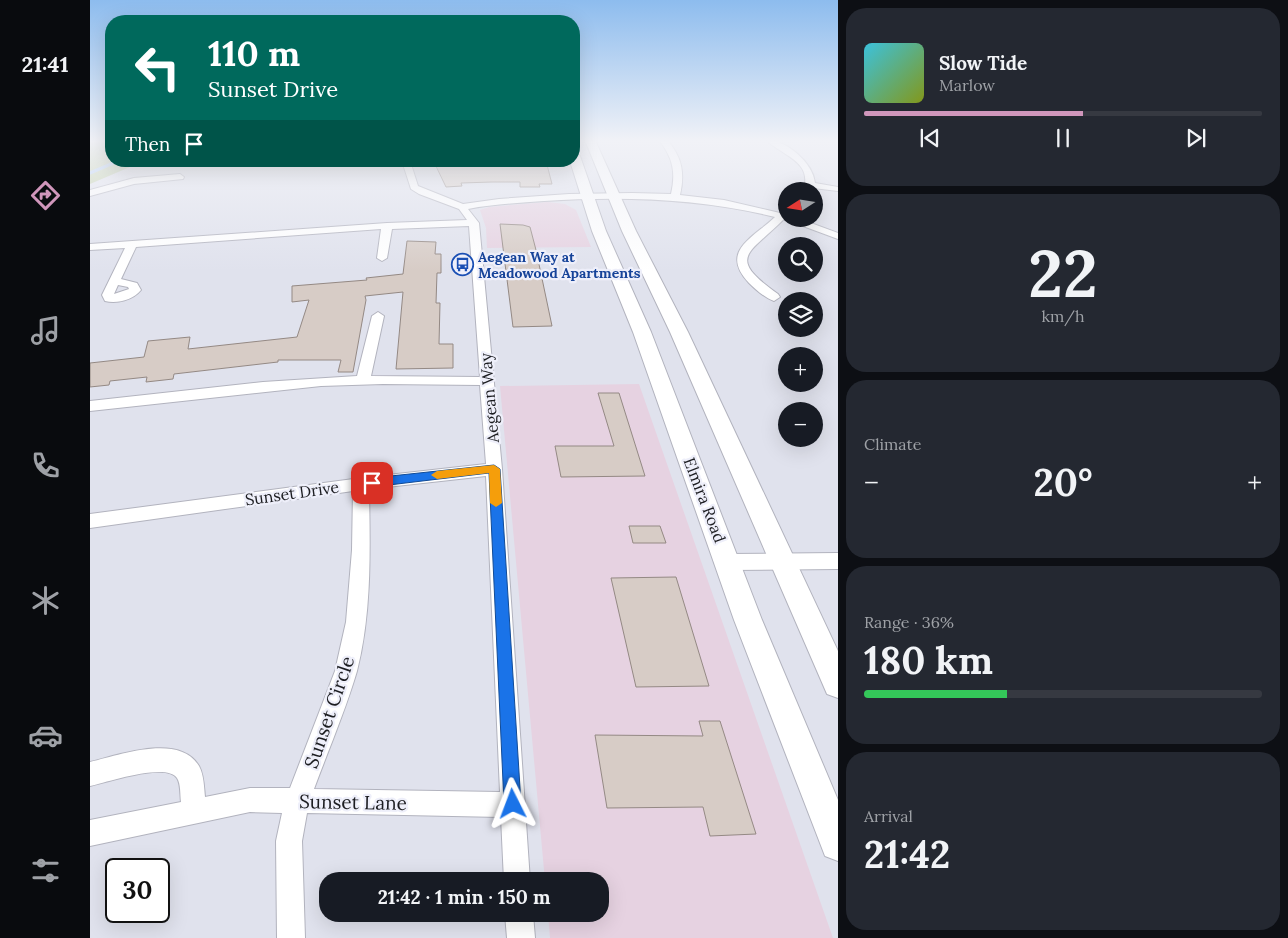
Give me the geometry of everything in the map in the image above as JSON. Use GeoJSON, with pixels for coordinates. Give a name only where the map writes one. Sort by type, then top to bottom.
{"type":"FeatureCollection","features":[{"type":"Feature","properties":{"kind":"main road","name":"Elmira Road"},"geometry":{"type":"LineString","coordinates":[[582,184],[615,272],[642,332],[748,620],[838,843]]}},
{"type":"Feature","properties":{"kind":"main road"},"geometry":{"type":"LineString","coordinates":[[609,184],[629,231],[679,332],[838,684]]}},
{"type":"Feature","properties":{"kind":"street"},"geometry":{"type":"LineString","coordinates":[[90,193],[124,184]]}},
{"type":"Feature","properties":{"kind":"street"},"geometry":{"type":"LineString","coordinates":[[413,184],[414,187],[422,192],[462,207],[586,196],[675,196],[724,203],[778,214]]}},
{"type":"Feature","properties":{"kind":"street"},"geometry":{"type":"LineString","coordinates":[[675,196],[677,184]]}},
{"type":"Feature","properties":{"kind":"street"},"geometry":{"type":"LineString","coordinates":[[823,189],[835,189]]}},
{"type":"Feature","properties":{"kind":"street"},"geometry":{"type":"LineString","coordinates":[[462,207],[474,223]]}},
{"type":"Feature","properties":{"kind":"street"},"geometry":{"type":"LineString","coordinates":[[774,297],[753,283],[742,270],[740,258],[745,249],[778,222]]}},
{"type":"Feature","properties":{"kind":"street"},"geometry":{"type":"LineString","coordinates":[[90,247],[387,226],[474,223]]}},
{"type":"Feature","properties":{"kind":"street","name":"Aegean Way"},"geometry":{"type":"LineString","coordinates":[[474,223],[494,469],[517,872]]}},
{"type":"Feature","properties":{"kind":"street"},"geometry":{"type":"LineString","coordinates":[[382,258],[387,226]]}},
{"type":"Feature","properties":{"kind":"street"},"geometry":{"type":"LineString","coordinates":[[817,228],[838,236]]}},
{"type":"Feature","properties":{"kind":"street"},"geometry":{"type":"LineString","coordinates":[[114,280],[132,244]]}},
{"type":"Feature","properties":{"kind":"street"},"geometry":{"type":"LineString","coordinates":[[363,380],[378,316]]}},
{"type":"Feature","properties":{"kind":"street"},"geometry":{"type":"LineString","coordinates":[[90,406],[197,392],[322,382],[363,380],[488,382]]}},
{"type":"Feature","properties":{"kind":"street","name":"Sunset Drive"},"geometry":{"type":"LineString","coordinates":[[90,521],[361,484],[494,469]]}},
{"type":"Feature","properties":{"kind":"street","name":"Sunset Circle"},"geometry":{"type":"LineString","coordinates":[[291,938],[289,841],[297,802],[346,671],[355,630],[361,550],[361,484]]}},
{"type":"Feature","properties":{"kind":"street"},"geometry":{"type":"LineString","coordinates":[[728,562],[838,561]]}},
{"type":"Feature","properties":{"kind":"street"},"geometry":{"type":"LineString","coordinates":[[90,774],[154,759],[179,763],[190,774],[194,812]]}},
{"type":"Feature","properties":{"kind":"street","name":"Sunset Lane"},"geometry":{"type":"LineString","coordinates":[[90,833],[250,800],[513,804]]}},
{"type":"Feature","properties":{"kind":"street"},"geometry":{"type":"LineString","coordinates":[[520,922],[521,938]]}},
{"type":"Feature","properties":{"kind":"shaded area"},"geometry":{"type":"Polygon","coordinates":[[[547,202],[565,204],[576,210],[591,247],[487,248],[486,228],[480,210],[489,207],[547,202]]]}},
{"type":"Feature","properties":{"kind":"shaded area"},"geometry":{"type":"Polygon","coordinates":[[[639,384],[833,938],[550,938],[549,922],[609,922],[609,872],[544,872],[500,386],[639,384]]]}},
{"type":"Feature","properties":{"kind":"building"},"geometry":{"type":"Polygon","coordinates":[[[444,184],[461,184],[462,186],[446,187],[444,184]]]}},
{"type":"Feature","properties":{"kind":"building"},"geometry":{"type":"Polygon","coordinates":[[[520,184],[552,184],[539,184],[540,187],[520,187],[520,184]]]}},
{"type":"Feature","properties":{"kind":"building"},"geometry":{"type":"Polygon","coordinates":[[[500,224],[530,227],[552,326],[513,327],[500,224]]]}},
{"type":"Feature","properties":{"kind":"building"},"geometry":{"type":"Polygon","coordinates":[[[407,241],[436,242],[435,254],[441,254],[441,273],[437,273],[436,303],[440,303],[439,344],[453,344],[453,368],[396,369],[403,292],[365,296],[366,300],[353,372],[338,372],[341,360],[278,360],[278,362],[174,374],[173,379],[146,382],[147,377],[110,381],[109,385],[90,387],[90,363],[144,357],[148,341],[190,337],[188,349],[297,337],[309,300],[292,302],[292,286],[367,280],[366,278],[403,274],[407,241]]]}},
{"type":"Feature","properties":{"kind":"building"},"geometry":{"type":"Polygon","coordinates":[[[598,393],[619,393],[645,476],[561,477],[555,446],[614,446],[598,393]]]}},
{"type":"Feature","properties":{"kind":"building"},"geometry":{"type":"Polygon","coordinates":[[[629,526],[660,526],[666,543],[633,543],[629,526]]]}},
{"type":"Feature","properties":{"kind":"building"},"geometry":{"type":"Polygon","coordinates":[[[676,577],[709,686],[636,687],[611,578],[676,577]]]}},
{"type":"Feature","properties":{"kind":"building"},"geometry":{"type":"Polygon","coordinates":[[[699,721],[720,721],[756,834],[710,836],[703,807],[607,808],[595,735],[703,736],[699,721]]]}},
{"type":"Feature","properties":{"kind":"slow traffic"},"geometry":{"type":"LineString","coordinates":[[437,475],[494,469],[496,503]]}},
{"type":"Feature","properties":{"kind":"place","name":"Aegean Way at Meadowood Apartments"},"geometry":{"type":"Point","coordinates":[462,265]}},
{"type":"Feature","properties":{"kind":"route"},"geometry":{"type":"LineString","coordinates":[[372,483],[494,469],[513,804]]}}]}
